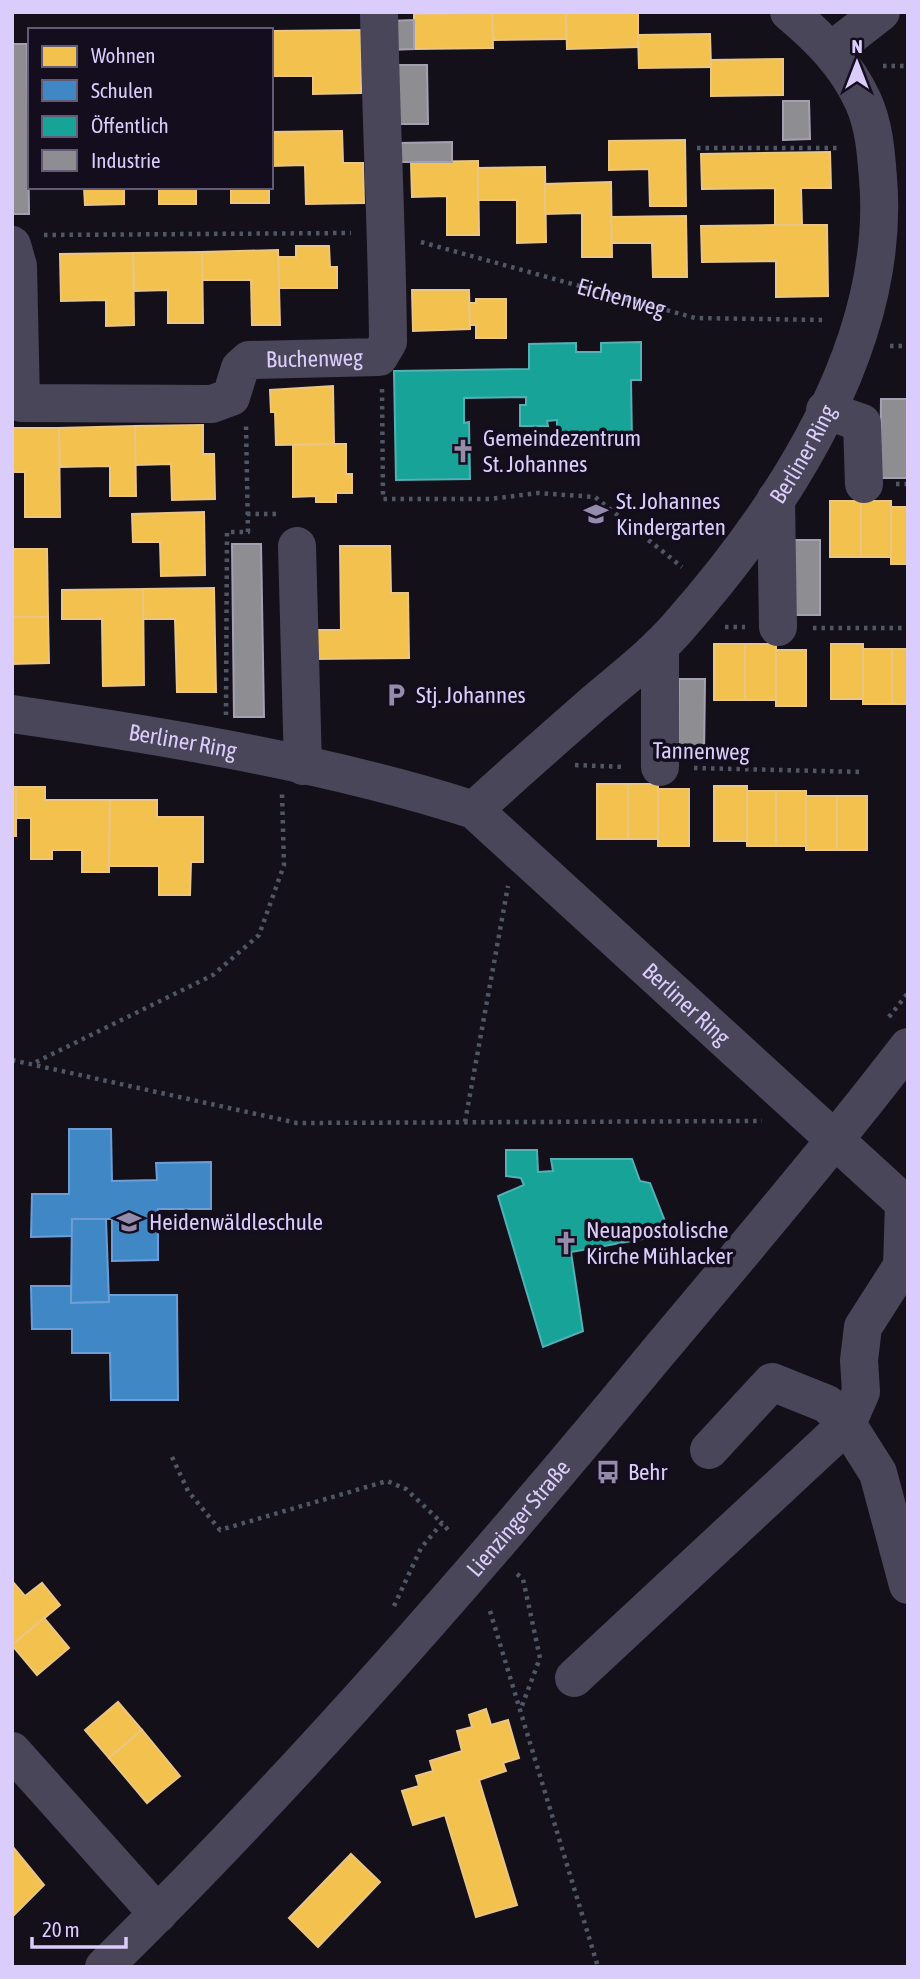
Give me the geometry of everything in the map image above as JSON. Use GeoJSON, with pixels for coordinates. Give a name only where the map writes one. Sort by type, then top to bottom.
{"type":"FeatureCollection","features":[{"type":"Feature","properties":{"kind":"street"},"geometry":{"type":"LineString","coordinates":[[379,12],[387,233]]}},
{"type":"Feature","properties":{"kind":"street","name":"Berliner Ring"},"geometry":{"type":"LineString","coordinates":[[474,810],[660,646],[709,589],[776,499],[825,410],[864,319],[874,272],[880,204],[875,148],[864,102],[844,65],[789,12]]}},
{"type":"Feature","properties":{"kind":"street"},"geometry":{"type":"LineString","coordinates":[[831,51],[881,12]]}},
{"type":"Feature","properties":{"kind":"street","name":"Buchenweg"},"geometry":{"type":"LineString","coordinates":[[234,390],[240,368],[249,360],[379,357],[388,342],[387,233]]}},
{"type":"Feature","properties":{"kind":"street"},"geometry":{"type":"LineString","coordinates":[[27,240],[18,266],[21,403],[212,404],[231,397],[234,390]]}},
{"type":"Feature","properties":{"kind":"street"},"geometry":{"type":"LineString","coordinates":[[825,410],[862,423],[864,484]]}},
{"type":"Feature","properties":{"kind":"street"},"geometry":{"type":"LineString","coordinates":[[776,499],[778,627]]}},
{"type":"Feature","properties":{"kind":"street"},"geometry":{"type":"LineString","coordinates":[[292,763],[297,546]]}},
{"type":"Feature","properties":{"kind":"street"},"geometry":{"type":"LineString","coordinates":[[660,646],[660,767]]}},
{"type":"Feature","properties":{"kind":"street","name":"Berliner Ring"},"geometry":{"type":"LineString","coordinates":[[12,714],[292,763],[416,791],[474,810],[906,1203]]}},
{"type":"Feature","properties":{"kind":"street","name":"Lienzinger Straße"},"geometry":{"type":"LineString","coordinates":[[104,1967],[158,1914],[404,1651],[586,1441],[835,1141],[908,1047]]}},
{"type":"Feature","properties":{"kind":"street"},"geometry":{"type":"LineString","coordinates":[[574,1678],[847,1424],[861,1392],[859,1360],[863,1327],[902,1266],[906,1203]]}},
{"type":"Feature","properties":{"kind":"street"},"geometry":{"type":"LineString","coordinates":[[709,1450],[772,1382],[827,1404],[847,1424],[878,1473],[908,1585]]}},
{"type":"Feature","properties":{"kind":"street"},"geometry":{"type":"LineString","coordinates":[[14,1757],[158,1914]]}},
{"type":"Feature","properties":{"kind":"path"},"geometry":{"type":"LineString","coordinates":[[697,148],[875,148]]}},
{"type":"Feature","properties":{"kind":"path","name":"Eichenweg"},"geometry":{"type":"LineString","coordinates":[[27,240],[387,233],[695,318],[864,319]]}},
{"type":"Feature","properties":{"kind":"path"},"geometry":{"type":"LineString","coordinates":[[379,357],[382,374],[383,499],[490,499],[538,493],[595,497],[709,589]]}},
{"type":"Feature","properties":{"kind":"path"},"geometry":{"type":"LineString","coordinates":[[226,751],[227,532],[248,532],[246,409],[234,390]]}},
{"type":"Feature","properties":{"kind":"path","name":"Tannenweg"},"geometry":{"type":"LineString","coordinates":[[560,733],[575,765],[863,772]]}},
{"type":"Feature","properties":{"kind":"path"},"geometry":{"type":"LineString","coordinates":[[34,1063],[213,975],[259,935],[284,865],[292,763]]}},
{"type":"Feature","properties":{"kind":"path"},"geometry":{"type":"LineString","coordinates":[[464,1122],[515,847]]}},
{"type":"Feature","properties":{"kind":"path"},"geometry":{"type":"LineString","coordinates":[[12,1060],[297,1124],[769,1121],[799,1108]]}},
{"type":"Feature","properties":{"kind":"path"},"geometry":{"type":"LineString","coordinates":[[172,1457],[188,1491],[220,1530],[387,1480],[406,1489],[450,1532]]}},
{"type":"Feature","properties":{"kind":"path"},"geometry":{"type":"LineString","coordinates":[[404,1651],[386,1625],[421,1548],[442,1523]]}},
{"type":"Feature","properties":{"kind":"path"},"geometry":{"type":"LineString","coordinates":[[513,1570],[523,1578],[540,1658],[520,1712]]}},
{"type":"Feature","properties":{"kind":"path"},"geometry":{"type":"LineString","coordinates":[[490,1611],[598,1967]]}},
{"type":"Feature","properties":{"kind":"building: Wohnen"},"geometry":{"type":"Polygon","coordinates":[[[492,12],[566,12],[566,39],[493,40],[492,12]]]}},
{"type":"Feature","properties":{"kind":"building: Wohnen"},"geometry":{"type":"Polygon","coordinates":[[[566,12],[638,12],[638,47],[567,49],[566,12]]]}},
{"type":"Feature","properties":{"kind":"building: Wohnen"},"geometry":{"type":"Polygon","coordinates":[[[492,13],[493,48],[414,49],[414,14],[492,13]]]}},
{"type":"Feature","properties":{"kind":"building: Wohnen"},"geometry":{"type":"Polygon","coordinates":[[[361,30],[361,93],[313,94],[313,76],[273,76],[273,31],[361,30]]]}},
{"type":"Feature","properties":{"kind":"building: Wohnen"},"geometry":{"type":"Polygon","coordinates":[[[710,34],[711,67],[639,68],[638,35],[710,34]]]}},
{"type":"Feature","properties":{"kind":"building: Wohnen"},"geometry":{"type":"Polygon","coordinates":[[[783,59],[783,95],[711,96],[711,60],[783,59]]]}},
{"type":"Feature","properties":{"kind":"building: Wohnen"},"geometry":{"type":"Polygon","coordinates":[[[342,131],[343,163],[363,163],[364,203],[306,204],[305,165],[273,166],[273,132],[342,131]]]}},
{"type":"Feature","properties":{"kind":"building: Wohnen"},"geometry":{"type":"Polygon","coordinates":[[[685,140],[686,206],[650,206],[649,169],[609,170],[609,141],[685,140]]]}},
{"type":"Feature","properties":{"kind":"building: Wohnen"},"geometry":{"type":"Polygon","coordinates":[[[830,152],[831,188],[801,188],[802,225],[775,225],[775,188],[702,189],[701,154],[830,152]]]}},
{"type":"Feature","properties":{"kind":"building: Wohnen"},"geometry":{"type":"Polygon","coordinates":[[[478,161],[479,235],[447,235],[447,196],[412,197],[411,162],[478,161]]]}},
{"type":"Feature","properties":{"kind":"building: Wohnen"},"geometry":{"type":"Polygon","coordinates":[[[545,167],[546,242],[517,243],[517,200],[478,200],[478,168],[545,167]]]}},
{"type":"Feature","properties":{"kind":"building: Wohnen"},"geometry":{"type":"Polygon","coordinates":[[[611,182],[612,257],[582,257],[582,213],[545,214],[545,184],[611,182]]]}},
{"type":"Feature","properties":{"kind":"building: Wohnen"},"geometry":{"type":"Polygon","coordinates":[[[84,189],[124,189],[124,204],[85,205],[84,189]]]}},
{"type":"Feature","properties":{"kind":"building: Wohnen"},"geometry":{"type":"Polygon","coordinates":[[[159,189],[196,189],[196,204],[159,204],[159,189]]]}},
{"type":"Feature","properties":{"kind":"building: Wohnen"},"geometry":{"type":"Polygon","coordinates":[[[231,189],[269,189],[269,203],[231,203],[231,189]]]}},
{"type":"Feature","properties":{"kind":"building: Wohnen"},"geometry":{"type":"Polygon","coordinates":[[[686,216],[687,277],[653,277],[652,243],[612,243],[611,217],[686,216]]]}},
{"type":"Feature","properties":{"kind":"building: Wohnen"},"geometry":{"type":"Polygon","coordinates":[[[827,225],[828,296],[776,297],[776,261],[702,262],[701,226],[827,225]]]}},
{"type":"Feature","properties":{"kind":"building: Wohnen"},"geometry":{"type":"Polygon","coordinates":[[[296,246],[329,246],[330,267],[337,267],[337,288],[279,288],[278,257],[296,257],[296,246]]]}},
{"type":"Feature","properties":{"kind":"building: Wohnen"},"geometry":{"type":"Polygon","coordinates":[[[278,250],[280,325],[252,325],[251,280],[202,280],[202,252],[278,250]]]}},
{"type":"Feature","properties":{"kind":"building: Wohnen"},"geometry":{"type":"Polygon","coordinates":[[[202,252],[203,323],[168,323],[168,290],[134,291],[133,253],[202,252]]]}},
{"type":"Feature","properties":{"kind":"building: Wohnen"},"geometry":{"type":"Polygon","coordinates":[[[133,253],[134,325],[106,326],[106,300],[61,301],[60,254],[133,253]]]}},
{"type":"Feature","properties":{"kind":"building: Wohnen"},"geometry":{"type":"Polygon","coordinates":[[[412,290],[469,290],[470,329],[413,331],[412,290]]]}},
{"type":"Feature","properties":{"kind":"building: Wohnen"},"geometry":{"type":"Polygon","coordinates":[[[476,299],[506,299],[506,338],[476,338],[476,325],[470,325],[469,303],[476,303],[476,299]]]}},
{"type":"Feature","properties":{"kind":"building: Wohnen"},"geometry":{"type":"Polygon","coordinates":[[[333,386],[334,444],[276,445],[275,412],[271,412],[270,390],[333,386]]]}},
{"type":"Feature","properties":{"kind":"building: Wohnen"},"geometry":{"type":"Polygon","coordinates":[[[203,425],[203,454],[214,454],[215,499],[172,500],[171,464],[135,465],[135,426],[203,425]]]}},
{"type":"Feature","properties":{"kind":"building: Wohnen"},"geometry":{"type":"Polygon","coordinates":[[[135,426],[136,496],[110,496],[110,466],[60,467],[59,428],[135,426]]]}},
{"type":"Feature","properties":{"kind":"building: Wohnen"},"geometry":{"type":"Polygon","coordinates":[[[12,428],[59,428],[60,517],[25,517],[25,472],[12,472],[12,428]]]}},
{"type":"Feature","properties":{"kind":"building: Wohnen"},"geometry":{"type":"Polygon","coordinates":[[[346,444],[346,474],[352,474],[352,493],[336,493],[336,502],[316,502],[316,496],[293,497],[293,445],[346,444]]]}},
{"type":"Feature","properties":{"kind":"building: Wohnen"},"geometry":{"type":"Polygon","coordinates":[[[830,501],[861,501],[861,557],[830,557],[830,501]]]}},
{"type":"Feature","properties":{"kind":"building: Wohnen"},"geometry":{"type":"Polygon","coordinates":[[[861,501],[891,501],[891,557],[861,557],[861,501]]]}},
{"type":"Feature","properties":{"kind":"building: Wohnen"},"geometry":{"type":"Polygon","coordinates":[[[891,507],[908,507],[908,564],[891,564],[891,507]]]}},
{"type":"Feature","properties":{"kind":"building: Wohnen"},"geometry":{"type":"Polygon","coordinates":[[[204,512],[205,575],[161,576],[160,542],[133,542],[132,514],[204,512]]]}},
{"type":"Feature","properties":{"kind":"building: Wohnen"},"geometry":{"type":"Polygon","coordinates":[[[340,546],[390,546],[391,593],[408,593],[409,658],[312,659],[312,630],[341,630],[340,546]]]}},
{"type":"Feature","properties":{"kind":"building: Wohnen"},"geometry":{"type":"Polygon","coordinates":[[[12,549],[47,549],[48,617],[12,617],[12,549]]]}},
{"type":"Feature","properties":{"kind":"building: Wohnen"},"geometry":{"type":"Polygon","coordinates":[[[214,588],[216,692],[177,692],[175,619],[143,619],[143,589],[214,588]]]}},
{"type":"Feature","properties":{"kind":"building: Wohnen"},"geometry":{"type":"Polygon","coordinates":[[[143,589],[144,685],[103,686],[102,619],[62,619],[62,590],[143,589]]]}},
{"type":"Feature","properties":{"kind":"building: Wohnen"},"geometry":{"type":"Polygon","coordinates":[[[12,617],[48,617],[49,663],[12,664],[12,617]]]}},
{"type":"Feature","properties":{"kind":"building: Wohnen"},"geometry":{"type":"Polygon","coordinates":[[[714,644],[745,644],[745,700],[714,700],[714,644]]]}},
{"type":"Feature","properties":{"kind":"building: Wohnen"},"geometry":{"type":"Polygon","coordinates":[[[745,644],[776,644],[776,700],[745,700],[745,644]]]}},
{"type":"Feature","properties":{"kind":"building: Wohnen"},"geometry":{"type":"Polygon","coordinates":[[[831,644],[863,644],[863,699],[831,699],[831,644]]]}},
{"type":"Feature","properties":{"kind":"building: Wohnen"},"geometry":{"type":"Polygon","coordinates":[[[863,649],[892,649],[892,704],[863,704],[863,649]]]}},
{"type":"Feature","properties":{"kind":"building: Wohnen"},"geometry":{"type":"Polygon","coordinates":[[[892,649],[908,649],[908,704],[892,704],[892,649]]]}},
{"type":"Feature","properties":{"kind":"building: Wohnen"},"geometry":{"type":"Polygon","coordinates":[[[776,650],[806,650],[806,706],[776,706],[776,650]]]}},
{"type":"Feature","properties":{"kind":"building: Wohnen"},"geometry":{"type":"Polygon","coordinates":[[[597,784],[628,784],[628,839],[597,839],[597,784]]]}},
{"type":"Feature","properties":{"kind":"building: Wohnen"},"geometry":{"type":"Polygon","coordinates":[[[628,784],[658,784],[658,839],[628,839],[628,784]]]}},
{"type":"Feature","properties":{"kind":"building: Wohnen"},"geometry":{"type":"Polygon","coordinates":[[[714,786],[747,786],[747,841],[714,841],[714,786]]]}},
{"type":"Feature","properties":{"kind":"building: Wohnen"},"geometry":{"type":"Polygon","coordinates":[[[12,787],[16,787],[16,836],[12,836],[12,787]]]}},
{"type":"Feature","properties":{"kind":"building: Wohnen"},"geometry":{"type":"Polygon","coordinates":[[[16,787],[45,787],[45,800],[110,800],[109,872],[82,872],[82,850],[52,850],[52,859],[31,859],[31,818],[16,818],[16,787]]]}},
{"type":"Feature","properties":{"kind":"building: Wohnen"},"geometry":{"type":"Polygon","coordinates":[[[658,789],[689,789],[689,846],[658,846],[658,789]]]}},
{"type":"Feature","properties":{"kind":"building: Wohnen"},"geometry":{"type":"Polygon","coordinates":[[[747,791],[776,791],[776,846],[747,846],[747,791]]]}},
{"type":"Feature","properties":{"kind":"building: Wohnen"},"geometry":{"type":"Polygon","coordinates":[[[776,791],[806,791],[806,846],[776,846],[776,791]]]}},
{"type":"Feature","properties":{"kind":"building: Wohnen"},"geometry":{"type":"Polygon","coordinates":[[[806,796],[837,796],[837,850],[806,850],[806,796]]]}},
{"type":"Feature","properties":{"kind":"building: Wohnen"},"geometry":{"type":"Polygon","coordinates":[[[837,796],[867,796],[867,850],[837,850],[837,796]]]}},
{"type":"Feature","properties":{"kind":"building: Wohnen"},"geometry":{"type":"Polygon","coordinates":[[[110,800],[157,800],[157,817],[203,817],[203,862],[191,862],[190,895],[159,895],[159,866],[109,866],[110,800]]]}},
{"type":"Feature","properties":{"kind":"building: Wohnen"},"geometry":{"type":"Polygon","coordinates":[[[12,1581],[25,1596],[42,1583],[60,1605],[12,1645],[12,1581]]]}},
{"type":"Feature","properties":{"kind":"building: Wohnen"},"geometry":{"type":"Polygon","coordinates":[[[44,1618],[69,1648],[37,1675],[12,1645],[44,1618]]]}},
{"type":"Feature","properties":{"kind":"building: Wohnen"},"geometry":{"type":"Polygon","coordinates":[[[118,1702],[142,1730],[109,1758],[85,1730],[118,1702]]]}},
{"type":"Feature","properties":{"kind":"building: Wohnen"},"geometry":{"type":"Polygon","coordinates":[[[486,1709],[491,1725],[508,1720],[519,1758],[503,1763],[506,1771],[479,1780],[517,1905],[476,1917],[445,1815],[413,1825],[402,1791],[419,1786],[416,1776],[433,1771],[430,1761],[462,1751],[457,1731],[472,1727],[469,1715],[486,1709]]]}},
{"type":"Feature","properties":{"kind":"building: Wohnen"},"geometry":{"type":"Polygon","coordinates":[[[142,1730],[180,1776],[147,1803],[109,1758],[142,1730]]]}},
{"type":"Feature","properties":{"kind":"building: Wohnen"},"geometry":{"type":"Polygon","coordinates":[[[12,1846],[44,1885],[12,1917],[12,1846]]]}},
{"type":"Feature","properties":{"kind":"building: Wohnen"},"geometry":{"type":"Polygon","coordinates":[[[351,1854],[380,1882],[318,1947],[289,1918],[351,1854]]]}},
{"type":"Feature","properties":{"kind":"building: Schulen"},"geometry":{"type":"Polygon","coordinates":[[[69,1129],[111,1129],[112,1181],[157,1180],[156,1163],[211,1162],[211,1209],[158,1209],[158,1260],[112,1261],[112,1219],[72,1219],[72,1236],[31,1237],[32,1194],[69,1194],[69,1129]]]}},
{"type":"Feature","properties":{"kind":"building: Schulen"},"geometry":{"type":"Polygon","coordinates":[[[72,1219],[106,1219],[109,1302],[71,1303],[72,1219]]]}},
{"type":"Feature","properties":{"kind":"building: Schulen"},"geometry":{"type":"Polygon","coordinates":[[[31,1286],[71,1286],[71,1303],[109,1302],[109,1295],[177,1295],[178,1400],[111,1400],[110,1353],[72,1353],[72,1329],[32,1329],[31,1286]]]}},
{"type":"Feature","properties":{"kind":"building: Öffentlich"},"geometry":{"type":"Polygon","coordinates":[[[641,342],[641,380],[631,380],[632,443],[557,444],[557,420],[547,421],[548,426],[520,426],[520,405],[526,405],[526,397],[464,398],[464,423],[469,422],[470,479],[396,480],[394,371],[529,369],[529,344],[576,343],[576,352],[601,352],[601,343],[641,342]]]}},
{"type":"Feature","properties":{"kind":"building: Öffentlich","name":"Neuapostolische Kirche Mühlacker"},"geometry":{"type":"Polygon","coordinates":[[[506,1150],[537,1150],[538,1172],[553,1171],[551,1159],[632,1159],[640,1181],[650,1183],[670,1234],[571,1252],[583,1331],[543,1347],[498,1196],[524,1185],[521,1178],[506,1176],[506,1150]]]}},
{"type":"Feature","properties":{"kind":"building: Industrie"},"geometry":{"type":"Polygon","coordinates":[[[414,20],[414,49],[388,50],[388,21],[414,20]]]}},
{"type":"Feature","properties":{"kind":"building: Industrie"},"geometry":{"type":"Polygon","coordinates":[[[12,44],[27,44],[29,214],[12,214],[12,44]]]}},
{"type":"Feature","properties":{"kind":"building: Industrie"},"geometry":{"type":"Polygon","coordinates":[[[395,65],[427,65],[428,124],[395,124],[395,65]]]}},
{"type":"Feature","properties":{"kind":"building: Industrie"},"geometry":{"type":"Polygon","coordinates":[[[783,101],[809,101],[810,139],[783,140],[783,101]]]}},
{"type":"Feature","properties":{"kind":"building: Industrie"},"geometry":{"type":"Polygon","coordinates":[[[452,142],[452,162],[401,162],[400,143],[452,142]]]}},
{"type":"Feature","properties":{"kind":"building: Industrie"},"geometry":{"type":"Polygon","coordinates":[[[881,399],[907,399],[907,478],[880,478],[881,399]]]}},
{"type":"Feature","properties":{"kind":"building: Industrie"},"geometry":{"type":"Polygon","coordinates":[[[794,540],[820,540],[820,615],[794,615],[794,540]]]}},
{"type":"Feature","properties":{"kind":"building: Industrie"},"geometry":{"type":"Polygon","coordinates":[[[232,544],[261,544],[264,717],[234,717],[232,544]]]}},
{"type":"Feature","properties":{"kind":"building: Industrie"},"geometry":{"type":"Polygon","coordinates":[[[679,679],[705,679],[704,757],[678,756],[679,679]]]}},
{"type":"Feature","properties":{"kind":"place","name":"Gemeindezentrum St. Johannes"},"geometry":{"type":"Point","coordinates":[463,451]}},
{"type":"Feature","properties":{"kind":"place","name":"St. Johannes Kindergarten"},"geometry":{"type":"Point","coordinates":[596,514]}},
{"type":"Feature","properties":{"kind":"place","name":"Stj. Johannes"},"geometry":{"type":"Point","coordinates":[396,695]}},
{"type":"Feature","properties":{"kind":"place","name":"Heidenwäldleschule"},"geometry":{"type":"Point","coordinates":[129,1222]}},
{"type":"Feature","properties":{"kind":"place","name":"Neuapostolische Kirche Mühlacker"},"geometry":{"type":"Point","coordinates":[566,1243]}},
{"type":"Feature","properties":{"kind":"place","name":"Behr"},"geometry":{"type":"Point","coordinates":[608,1472]}}]}
